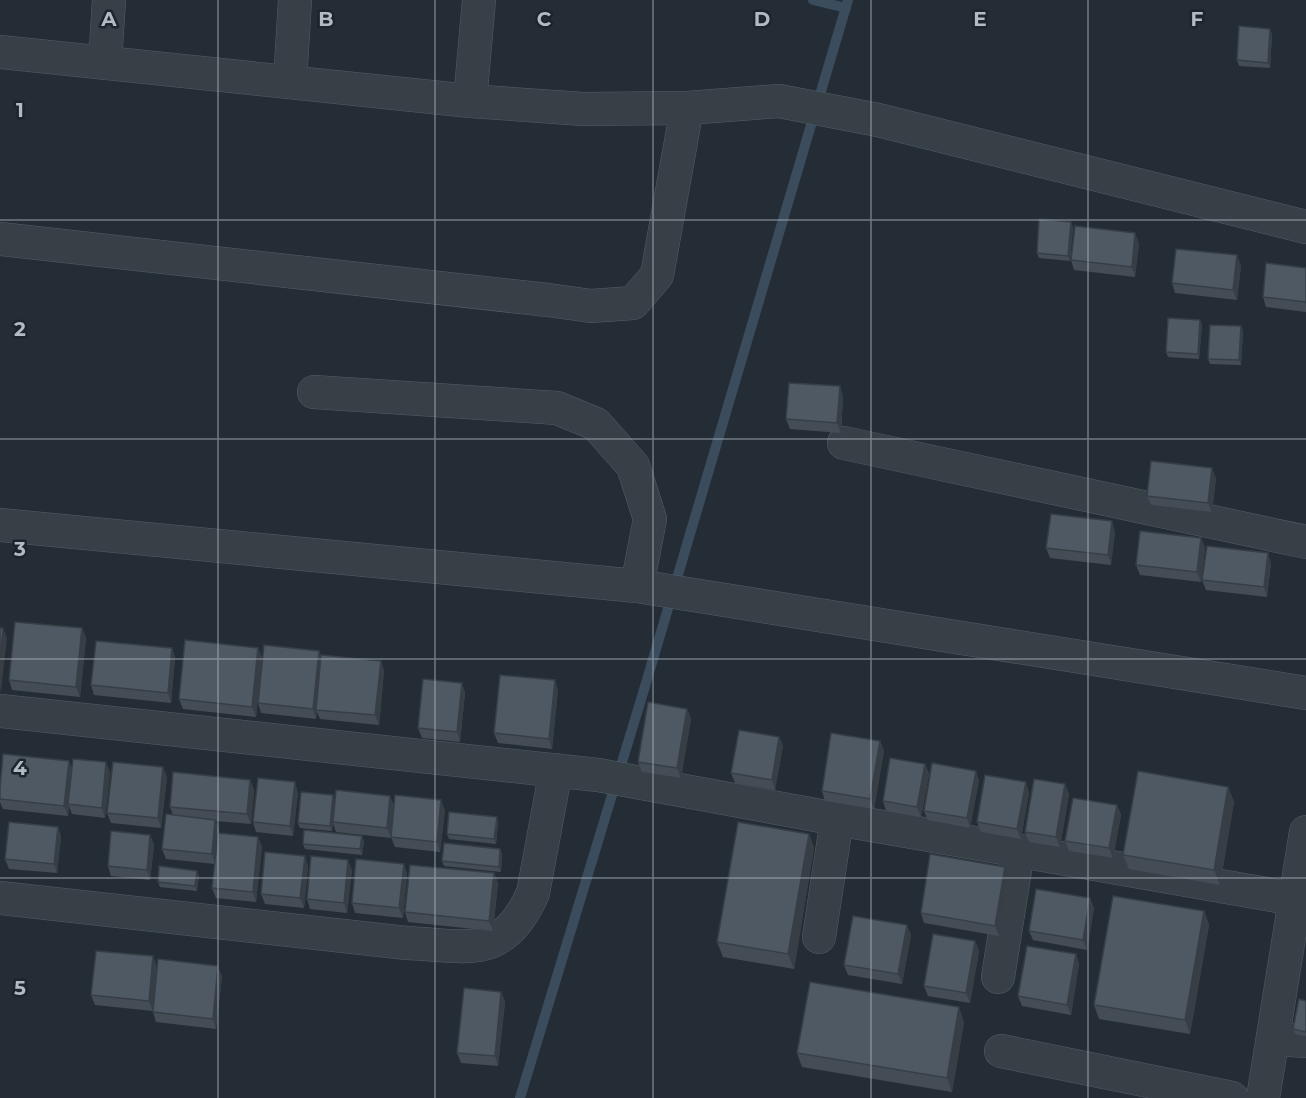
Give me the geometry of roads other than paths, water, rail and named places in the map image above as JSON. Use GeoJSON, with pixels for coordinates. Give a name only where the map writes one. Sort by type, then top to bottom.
{"type":"FeatureCollection","features":[{"type":"Feature","properties":{"kind":"street"},"geometry":{"type":"LineString","coordinates":[[105,63],[109,0]]}},
{"type":"Feature","properties":{"kind":"street"},"geometry":{"type":"LineString","coordinates":[[290,82],[295,0]]}},
{"type":"Feature","properties":{"kind":"street"},"geometry":{"type":"LineString","coordinates":[[470,101],[479,0]]}},
{"type":"Feature","properties":{"kind":"street"},"geometry":{"type":"LineString","coordinates":[[0,52],[470,101],[583,109],[687,108],[779,101],[878,120],[1306,227]]}},
{"type":"Feature","properties":{"kind":"street"},"geometry":{"type":"LineString","coordinates":[[0,239],[591,306],[633,303],[657,275],[687,108]]}},
{"type":"Feature","properties":{"kind":"street"},"geometry":{"type":"LineString","coordinates":[[314,392],[557,408],[596,424],[633,466],[650,519],[637,586]]}},
{"type":"Feature","properties":{"kind":"street"},"geometry":{"type":"LineString","coordinates":[[844,443],[1306,542]]}},
{"type":"Feature","properties":{"kind":"street"},"geometry":{"type":"LineString","coordinates":[[0,525],[637,586],[1306,693]]}},
{"type":"Feature","properties":{"kind":"street"},"geometry":{"type":"LineString","coordinates":[[0,711],[633,780],[837,819],[1295,899]]}},
{"type":"Feature","properties":{"kind":"street"},"geometry":{"type":"LineString","coordinates":[[0,898],[407,943],[466,946],[486,944],[499,939],[514,927],[533,893],[556,770]]}},
{"type":"Feature","properties":{"kind":"street"},"geometry":{"type":"LineString","coordinates":[[819,937],[837,819]]}},
{"type":"Feature","properties":{"kind":"street"},"geometry":{"type":"LineString","coordinates":[[1263,1098],[1306,832]]}},
{"type":"Feature","properties":{"kind":"street"},"geometry":{"type":"LineString","coordinates":[[998,977],[1018,851]]}},
{"type":"Feature","properties":{"kind":"street"},"geometry":{"type":"LineString","coordinates":[[1274,1039],[1306,1041]]}},
{"type":"Feature","properties":{"kind":"street"},"geometry":{"type":"LineString","coordinates":[[1001,1051],[1232,1098]]}},
{"type":"Feature","properties":{"kind":"waterway"},"geometry":{"type":"LineString","coordinates":[[813,0],[846,8]]}},
{"type":"Feature","properties":{"kind":"waterway"},"geometry":{"type":"LineString","coordinates":[[520,1098],[643,693],[848,0]]}}]}
